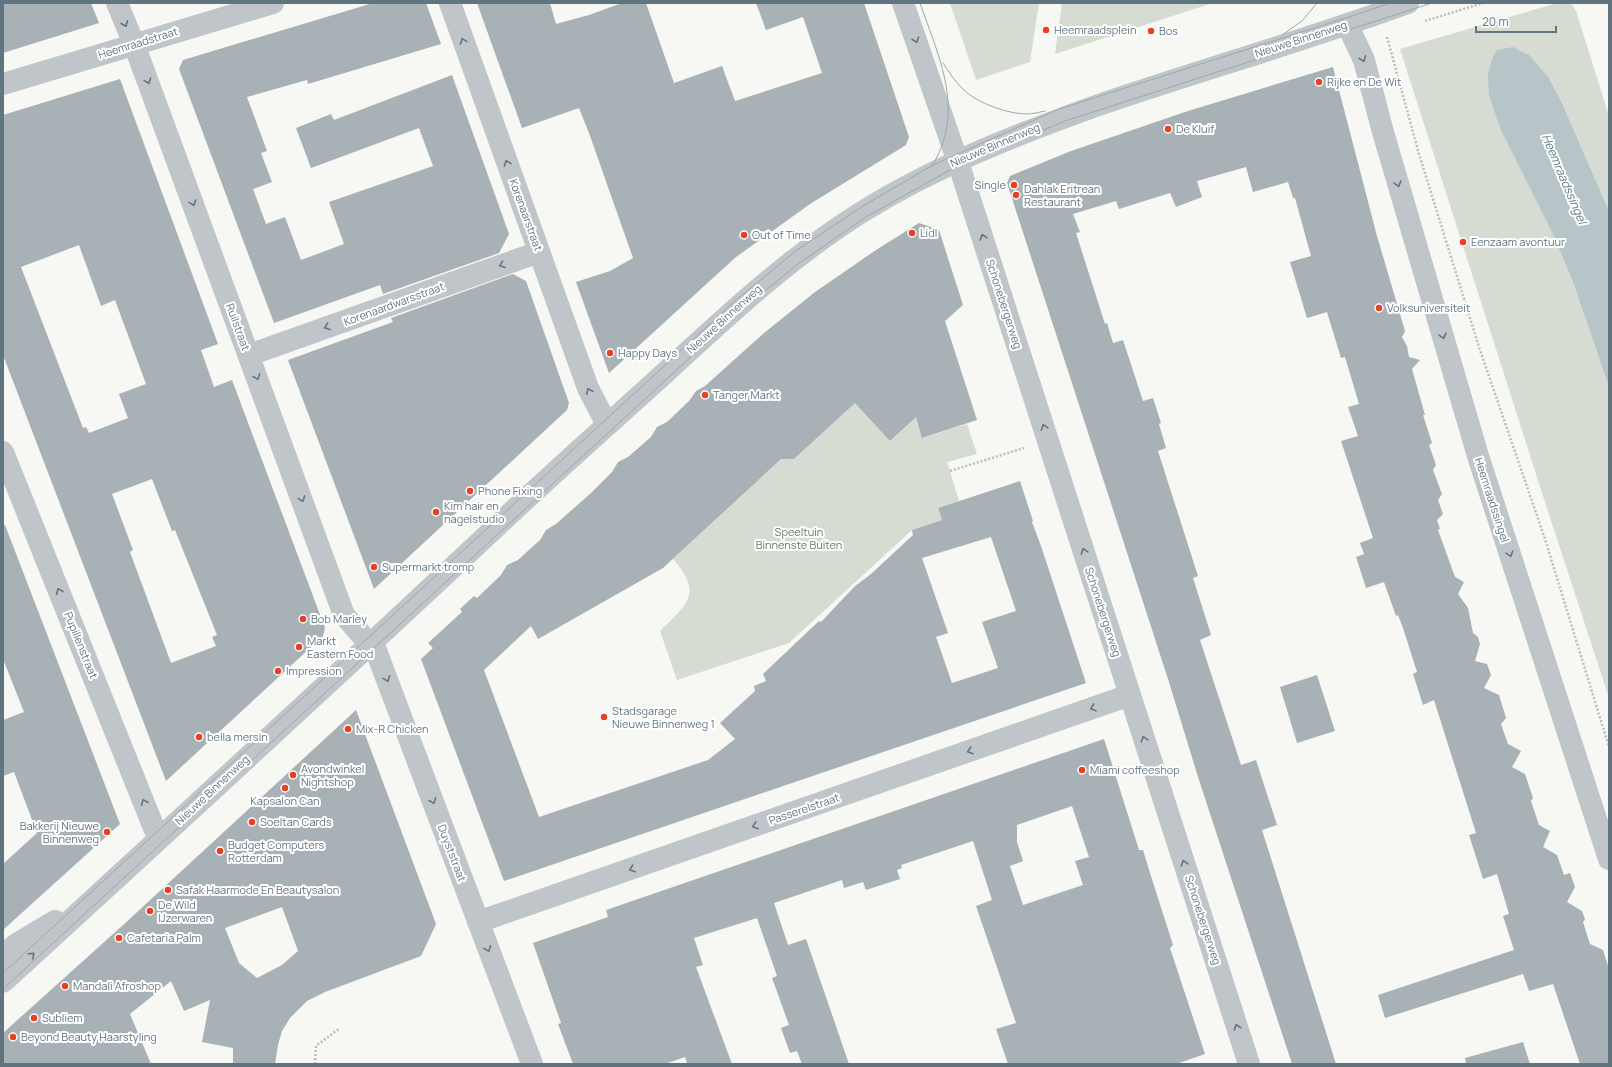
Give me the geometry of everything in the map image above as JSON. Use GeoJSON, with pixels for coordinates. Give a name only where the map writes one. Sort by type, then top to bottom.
{"type":"FeatureCollection","features":[{"type":"Feature","properties":{"kind":"street","name":"Ruilstraat"},"geometry":{"type":"LineString","coordinates":[[117,3],[134,44],[344,615],[370,644]]}},
{"type":"Feature","properties":{"kind":"street","name":"Heemraadstraat"},"geometry":{"type":"LineString","coordinates":[[3,84],[273,3]]}},
{"type":"Feature","properties":{"kind":"street","name":"Korenaarstraat"},"geometry":{"type":"LineString","coordinates":[[450,3],[588,388],[607,425]]}},
{"type":"Feature","properties":{"kind":"street"},"geometry":{"type":"LineString","coordinates":[[903,3],[957,160]]}},
{"type":"Feature","properties":{"kind":"street","name":"Nieuwe Binnenweg"},"geometry":{"type":"LineString","coordinates":[[3,982],[607,425],[740,304],[799,255],[864,211],[957,160],[1026,131],[1408,3]]}},
{"type":"Feature","properties":{"kind":"street","name":"Heemraadssingel"},"geometry":{"type":"LineString","coordinates":[[1347,24],[1364,60],[1383,132],[1478,456],[1609,859]]}},
{"type":"Feature","properties":{"kind":"street","name":"Schonebergerweg"},"geometry":{"type":"LineString","coordinates":[[957,160],[1249,1064]]}},
{"type":"Feature","properties":{"kind":"street","name":"Korenaardwarsstraat"},"geometry":{"type":"LineString","coordinates":[[249,355],[539,252]]}},
{"type":"Feature","properties":{"kind":"street","name":"Pupillenstraat"},"geometry":{"type":"LineString","coordinates":[[3,452],[156,833],[161,837]]}},
{"type":"Feature","properties":{"kind":"street","name":"Duyststraat"},"geometry":{"type":"LineString","coordinates":[[370,644],[375,648],[532,1064]]}},
{"type":"Feature","properties":{"kind":"street","name":"Passerelstraat"},"geometry":{"type":"LineString","coordinates":[[478,922],[1130,695]]}},
{"type":"Feature","properties":{"kind":"street","name":"Nieuwe Binnenweg"},"geometry":{"type":"LineString","coordinates":[[3,956],[15,945],[93,899]]}},
{"type":"Feature","properties":{"kind":"path"},"geometry":{"type":"LineString","coordinates":[[1380,13],[1421,162],[1479,346],[1545,539],[1609,747]]}},
{"type":"Feature","properties":{"kind":"path"},"geometry":{"type":"LineString","coordinates":[[950,471],[1048,441]]}},
{"type":"Feature","properties":{"kind":"path"},"geometry":{"type":"LineString","coordinates":[[315,1064],[316,1046],[340,1028]]}},
{"type":"Feature","properties":{"kind":"green space"},"geometry":{"type":"Polygon","coordinates":[[[950,3],[1039,3],[1030,62],[976,80],[950,3]]]}},
{"type":"Feature","properties":{"kind":"green space"},"geometry":{"type":"Polygon","coordinates":[[[1062,3],[1213,3],[1055,54],[1062,3]]]}},
{"type":"Feature","properties":{"kind":"green space"},"geometry":{"type":"Polygon","coordinates":[[[1557,3],[1571,3],[1576,11],[1609,116],[1609,211],[1562,103],[1549,78],[1552,232],[1574,285],[1609,387],[1609,698],[1400,49],[1557,3]]]}},
{"type":"Feature","properties":{"kind":"green space","name":"Speeltuin Binnenste Buiten"},"geometry":{"type":"Polygon","coordinates":[[[856,402],[890,441],[916,417],[923,438],[967,424],[977,454],[947,462],[959,501],[938,508],[942,520],[912,530],[789,643],[677,680],[660,631],[678,613],[688,598],[688,581],[673,559],[788,452],[795,458],[856,402]]]}},
{"type":"Feature","properties":{"kind":"water"},"geometry":{"type":"Polygon","coordinates":[[[1513,47],[1529,55],[1549,78],[1562,103],[1609,211],[1609,387],[1574,285],[1552,232],[1501,130],[1489,96],[1488,74],[1492,59],[1497,50],[1513,47]]]}},
{"type":"Feature","properties":{"kind":"building"},"geometry":{"type":"Polygon","coordinates":[[[3,3],[91,3],[99,23],[3,53],[3,3]]]}},
{"type":"Feature","properties":{"kind":"building"},"geometry":{"type":"Polygon","coordinates":[[[373,3],[426,3],[441,44],[308,84],[307,80],[247,97],[267,151],[261,153],[272,182],[253,189],[266,224],[285,217],[301,260],[344,244],[329,202],[433,166],[419,128],[311,168],[296,128],[331,114],[334,120],[452,75],[509,234],[499,253],[383,294],[380,285],[274,323],[179,69],[183,60],[373,3]]]}},
{"type":"Feature","properties":{"kind":"building"},"geometry":{"type":"Polygon","coordinates":[[[477,3],[550,3],[556,24],[589,15],[622,3],[646,3],[674,83],[722,66],[735,101],[822,73],[803,17],[766,30],[756,3],[864,3],[909,137],[906,145],[810,204],[736,257],[609,373],[576,282],[610,271],[633,258],[589,133],[579,108],[522,128],[477,3]]]}},
{"type":"Feature","properties":{"kind":"building"},"geometry":{"type":"Polygon","coordinates":[[[1333,67],[1377,236],[1405,331],[1402,337],[1407,346],[1409,357],[1420,360],[1412,369],[1425,415],[1423,415],[1432,443],[1429,445],[1436,465],[1433,470],[1442,494],[1438,500],[1443,514],[1437,520],[1440,529],[1438,530],[1455,577],[1464,582],[1458,594],[1468,608],[1473,633],[1478,637],[1480,644],[1475,661],[1487,664],[1491,675],[1484,688],[1499,695],[1506,718],[1501,724],[1508,744],[1521,751],[1512,767],[1525,774],[1533,798],[1531,801],[1539,825],[1550,831],[1543,847],[1557,855],[1564,875],[1570,873],[1575,887],[1567,902],[1582,911],[1585,919],[1583,922],[1590,944],[1603,950],[1609,969],[1609,1064],[1580,1064],[1553,984],[1529,991],[1523,974],[1385,1018],[1378,995],[1514,950],[1503,916],[1509,914],[1497,874],[1483,879],[1469,835],[1476,833],[1434,700],[1423,705],[1413,674],[1417,672],[1403,628],[1398,615],[1396,616],[1384,582],[1366,588],[1356,557],[1364,554],[1360,543],[1373,538],[1341,441],[1358,436],[1348,407],[1359,404],[1345,357],[1341,358],[1327,312],[1307,318],[1290,262],[1311,256],[1295,198],[1293,198],[1288,182],[1253,192],[1246,167],[1197,181],[1202,197],[1176,207],[1170,193],[1119,209],[1116,201],[1073,214],[1080,232],[1076,233],[1105,324],[1107,323],[1113,343],[1123,340],[1143,401],[1153,398],[1161,423],[1159,424],[1166,448],[1158,451],[1198,576],[1193,578],[1211,635],[1200,640],[1241,765],[1256,760],[1277,825],[1262,830],[1336,1064],[1292,1064],[1007,183],[1010,176],[1071,151],[1188,111],[1333,67]]]}},
{"type":"Feature","properties":{"kind":"building"},"geometry":{"type":"Polygon","coordinates":[[[120,79],[218,344],[201,350],[214,387],[232,380],[325,628],[323,636],[166,781],[3,355],[3,115],[120,79]],[[79,245],[21,267],[83,428],[86,427],[89,433],[128,418],[119,394],[146,384],[115,300],[101,306],[79,245]],[[152,479],[112,494],[133,550],[130,552],[171,663],[216,646],[212,637],[217,635],[175,530],[172,531],[152,479]]]}},
{"type":"Feature","properties":{"kind":"building"},"geometry":{"type":"Polygon","coordinates":[[[919,223],[939,230],[963,305],[945,321],[977,420],[922,438],[916,417],[890,441],[855,403],[794,459],[781,459],[663,568],[538,639],[531,626],[484,670],[539,817],[708,760],[735,739],[720,723],[755,691],[754,686],[766,681],[763,674],[819,621],[821,622],[855,586],[871,574],[913,535],[912,530],[942,520],[938,508],[1020,481],[1033,521],[1032,522],[1086,683],[504,881],[421,659],[433,648],[428,643],[462,612],[460,609],[474,596],[477,598],[501,575],[507,565],[518,560],[540,540],[546,530],[556,524],[591,493],[612,472],[618,462],[628,457],[651,437],[657,427],[667,422],[689,401],[696,391],[705,386],[764,333],[815,292],[876,250],[919,223]],[[991,537],[922,558],[948,633],[936,637],[952,683],[998,668],[982,622],[1016,611],[991,537]]]}},
{"type":"Feature","properties":{"kind":"building"},"geometry":{"type":"Polygon","coordinates":[[[513,274],[526,281],[569,403],[567,410],[374,589],[288,360],[393,322],[391,318],[513,274]]]}},
{"type":"Feature","properties":{"kind":"building"},"geometry":{"type":"Polygon","coordinates":[[[3,525],[5,525],[120,824],[3,930],[3,864],[37,833],[14,772],[3,776],[3,720],[24,712],[3,659],[3,525]]]}},
{"type":"Feature","properties":{"kind":"building"},"geometry":{"type":"Polygon","coordinates":[[[1317,675],[1335,731],[1297,743],[1280,687],[1317,675]]]}},
{"type":"Feature","properties":{"kind":"building"},"geometry":{"type":"Polygon","coordinates":[[[356,710],[436,924],[421,956],[325,992],[307,1001],[290,1018],[282,1031],[275,1064],[233,1064],[233,1048],[202,1042],[210,1000],[184,1011],[171,981],[130,1014],[151,1064],[3,1064],[3,1033],[122,926],[356,710]],[[282,907],[225,928],[239,963],[257,978],[282,965],[298,951],[282,907]]]}},
{"type":"Feature","properties":{"kind":"building"},"geometry":{"type":"Polygon","coordinates":[[[1104,739],[1139,850],[1143,850],[1173,945],[1170,948],[1205,1054],[1176,1064],[1008,1064],[996,1029],[1016,1023],[976,906],[992,900],[973,841],[901,865],[902,868],[897,870],[900,879],[866,890],[863,882],[844,888],[842,880],[774,903],[788,945],[806,939],[849,1064],[802,1064],[797,1051],[790,1053],[781,1028],[789,1025],[772,978],[777,976],[757,918],[694,938],[703,965],[696,967],[732,1064],[687,1064],[685,1057],[665,1064],[573,1064],[558,1024],[561,1023],[533,943],[608,917],[606,910],[1104,739]],[[1072,806],[1017,825],[1017,842],[1023,861],[1010,866],[1023,905],[1083,885],[1075,861],[1089,857],[1072,806]]]}},
{"type":"Feature","properties":{"kind":"building"},"geometry":{"type":"Polygon","coordinates":[[[1523,1042],[1530,1064],[1466,1064],[1465,1058],[1523,1042]]]}},
{"type":"Feature","properties":{"kind":"tram line"},"geometry":{"type":"LineString","coordinates":[[920,3],[941,64],[946,84],[948,105],[947,125],[942,145],[932,166]]}},
{"type":"Feature","properties":{"kind":"tram line"},"geometry":{"type":"LineString","coordinates":[[1282,35],[1302,21],[1317,3]]}},
{"type":"Feature","properties":{"kind":"tram line"},"geometry":{"type":"LineString","coordinates":[[3,973],[735,301],[797,250],[863,206],[933,165],[1059,109],[1390,3]]}},
{"type":"Feature","properties":{"kind":"tram line"},"geometry":{"type":"LineString","coordinates":[[3,989],[744,308],[798,264],[866,217],[959,165],[1065,121],[1432,3]]}},
{"type":"Feature","properties":{"kind":"tram line"},"geometry":{"type":"LineString","coordinates":[[943,63],[952,77],[970,95],[993,107],[1019,114],[1045,111]]}},
{"type":"Feature","properties":{"kind":"place","name":"Heemraadsplein"},"geometry":{"type":"Point","coordinates":[1046,30]}},
{"type":"Feature","properties":{"kind":"place","name":"Bos"},"geometry":{"type":"Point","coordinates":[1151,31]}},
{"type":"Feature","properties":{"kind":"place","name":"Rijke en De Wit"},"geometry":{"type":"Point","coordinates":[1319,82]}},
{"type":"Feature","properties":{"kind":"place","name":"De Kluif"},"geometry":{"type":"Point","coordinates":[1168,129]}},
{"type":"Feature","properties":{"kind":"place","name":"Single"},"geometry":{"type":"Point","coordinates":[1014,185]}},
{"type":"Feature","properties":{"kind":"place","name":"Dahlak Eritrean Restaurant"},"geometry":{"type":"Point","coordinates":[1016,195]}},
{"type":"Feature","properties":{"kind":"place","name":"Lidl"},"geometry":{"type":"Point","coordinates":[912,233]}},
{"type":"Feature","properties":{"kind":"place","name":"Out of Time"},"geometry":{"type":"Point","coordinates":[744,235]}},
{"type":"Feature","properties":{"kind":"place","name":"Eenzaam avontuur"},"geometry":{"type":"Point","coordinates":[1463,242]}},
{"type":"Feature","properties":{"kind":"place","name":"Volksuniversiteit"},"geometry":{"type":"Point","coordinates":[1379,308]}},
{"type":"Feature","properties":{"kind":"place","name":"Happy Days"},"geometry":{"type":"Point","coordinates":[610,353]}},
{"type":"Feature","properties":{"kind":"place","name":"Tanger Markt"},"geometry":{"type":"Point","coordinates":[705,395]}},
{"type":"Feature","properties":{"kind":"place","name":"Phone Fixing"},"geometry":{"type":"Point","coordinates":[470,491]}},
{"type":"Feature","properties":{"kind":"place","name":"Kim hair en nagelstudio"},"geometry":{"type":"Point","coordinates":[436,512]}},
{"type":"Feature","properties":{"kind":"place","name":"Supermarkt tromp"},"geometry":{"type":"Point","coordinates":[374,567]}},
{"type":"Feature","properties":{"kind":"place","name":"Bob Marley"},"geometry":{"type":"Point","coordinates":[303,619]}},
{"type":"Feature","properties":{"kind":"place","name":"Markt Eastern Food"},"geometry":{"type":"Point","coordinates":[299,647]}},
{"type":"Feature","properties":{"kind":"place","name":"Impression"},"geometry":{"type":"Point","coordinates":[278,671]}},
{"type":"Feature","properties":{"kind":"place","name":"Stadsgarage Nieuwe Binnenweg 1"},"geometry":{"type":"Point","coordinates":[604,717]}},
{"type":"Feature","properties":{"kind":"place","name":"Mix-R Chicken"},"geometry":{"type":"Point","coordinates":[348,729]}},
{"type":"Feature","properties":{"kind":"place","name":"bella mersin"},"geometry":{"type":"Point","coordinates":[199,737]}},
{"type":"Feature","properties":{"kind":"place","name":"Miami coffeeshop"},"geometry":{"type":"Point","coordinates":[1082,770]}},
{"type":"Feature","properties":{"kind":"place","name":"Avondwinkel Nightshop"},"geometry":{"type":"Point","coordinates":[293,775]}},
{"type":"Feature","properties":{"kind":"place","name":"Kapsalon Can"},"geometry":{"type":"Point","coordinates":[285,788]}},
{"type":"Feature","properties":{"kind":"place","name":"Soeltan Cards"},"geometry":{"type":"Point","coordinates":[252,822]}},
{"type":"Feature","properties":{"kind":"place","name":"Bakkerij Nieuwe Binnenweg"},"geometry":{"type":"Point","coordinates":[107,832]}},
{"type":"Feature","properties":{"kind":"place","name":"Budget Computers Rotterdam"},"geometry":{"type":"Point","coordinates":[220,851]}},
{"type":"Feature","properties":{"kind":"place","name":"Safak Haarmode En Beautysalon"},"geometry":{"type":"Point","coordinates":[168,890]}},
{"type":"Feature","properties":{"kind":"place","name":"De Wild IJzerwaren"},"geometry":{"type":"Point","coordinates":[150,911]}},
{"type":"Feature","properties":{"kind":"place","name":"Cafetaria Palm"},"geometry":{"type":"Point","coordinates":[119,938]}},
{"type":"Feature","properties":{"kind":"place","name":"Mandali Afroshop"},"geometry":{"type":"Point","coordinates":[65,986]}},
{"type":"Feature","properties":{"kind":"place","name":"Subliem"},"geometry":{"type":"Point","coordinates":[34,1018]}},
{"type":"Feature","properties":{"kind":"place","name":"Beyond Beauty Haarstyling"},"geometry":{"type":"Point","coordinates":[13,1037]}}]}
